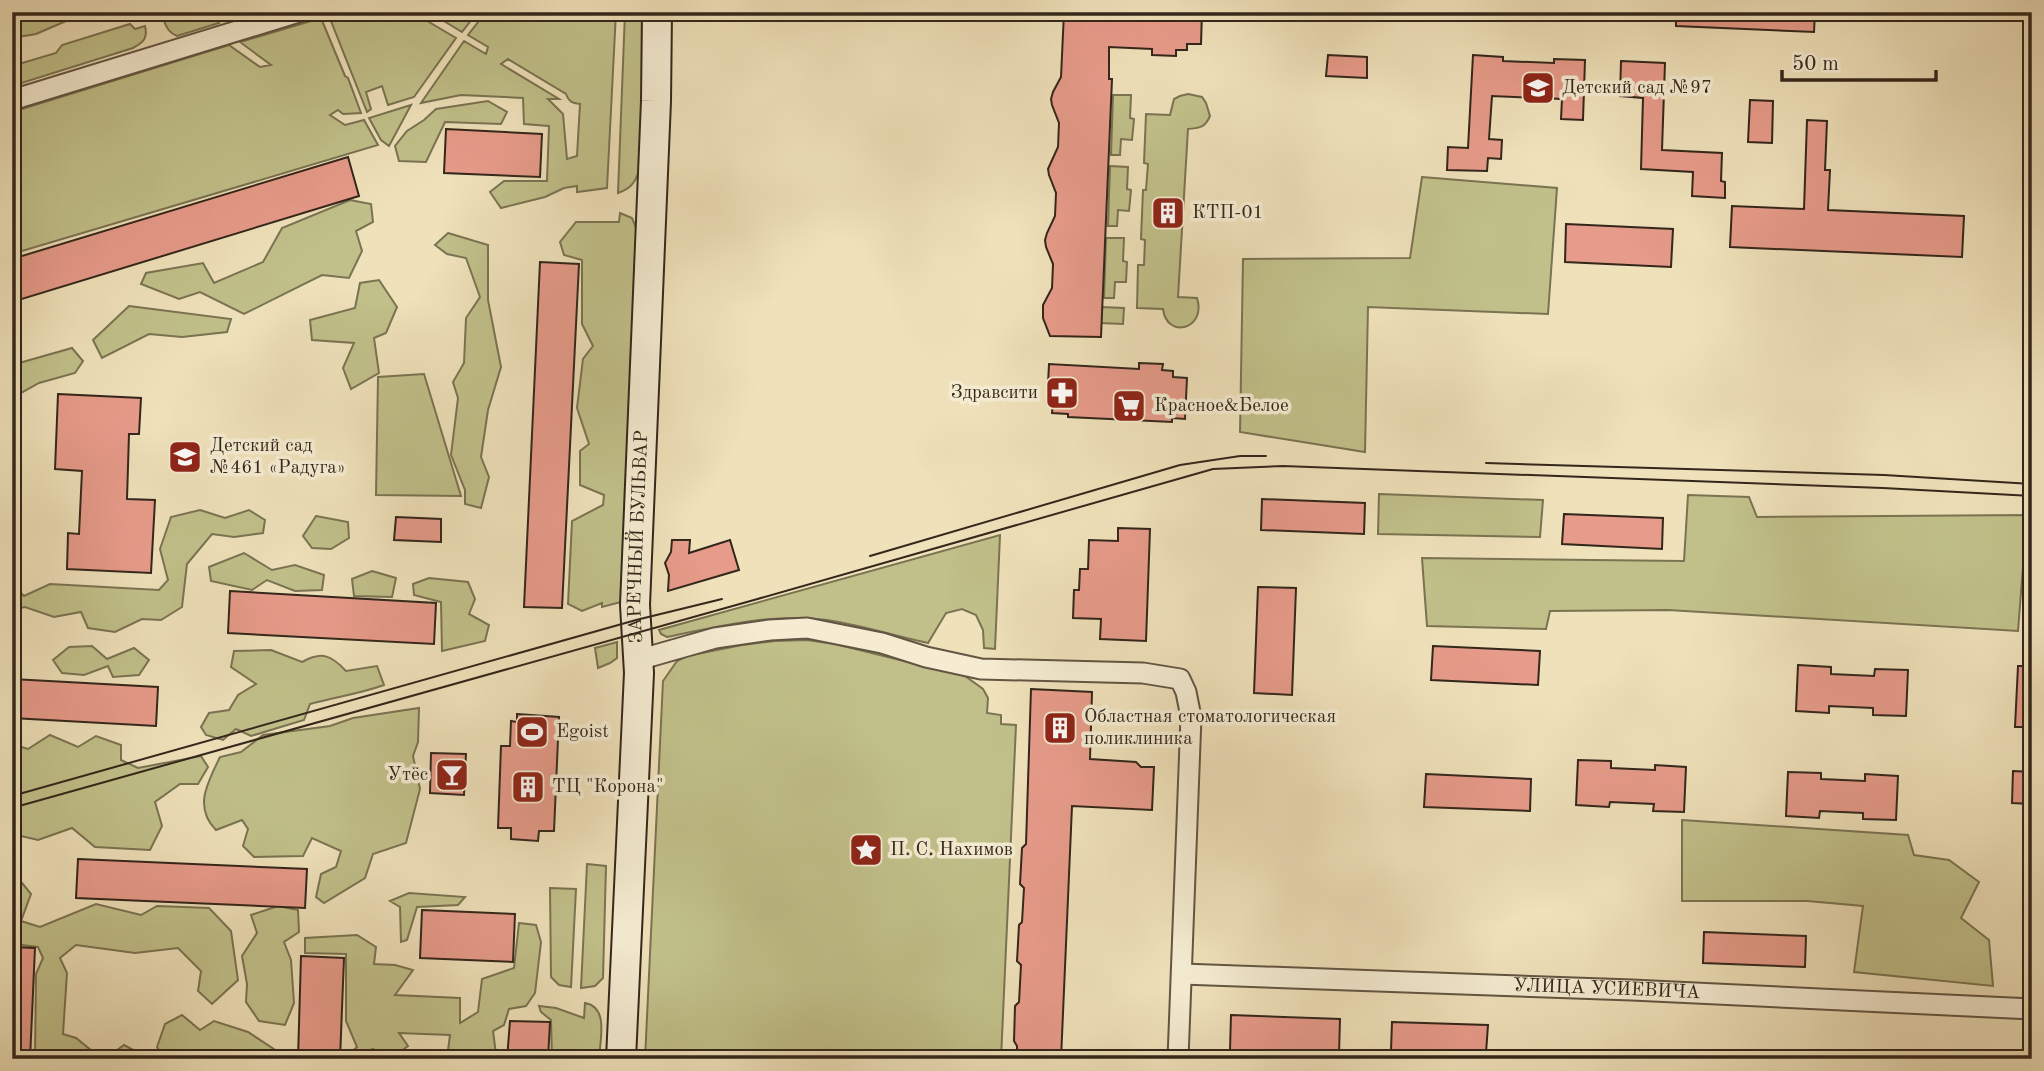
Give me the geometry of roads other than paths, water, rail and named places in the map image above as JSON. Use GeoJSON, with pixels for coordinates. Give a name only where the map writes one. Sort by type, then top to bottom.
{"type":"FeatureCollection","features":[{"type":"Feature","properties":{"kind":"street"},"geometry":{"type":"LineString","coordinates":[[12,100],[299,12]]}},
{"type":"Feature","properties":{"kind":"street","name":"ЗАРЕЧНЫЙ БУЛЬВАР"},"geometry":{"type":"LineString","coordinates":[[621,1059],[638,660],[635,605],[656,101],[657,12]]}},
{"type":"Feature","properties":{"kind":"street"},"geometry":{"type":"LineString","coordinates":[[638,660],[715,638],[807,628],[882,643],[981,670],[1143,673],[1180,679],[1186,692],[1191,717],[1178,1059]]}},
{"type":"Feature","properties":{"kind":"street","name":"УЛИЦА УСИЕВИЧА"},"geometry":{"type":"LineString","coordinates":[[1182,974],[1654,991],[2032,1009]]}},
{"type":"Feature","properties":{"kind":"tram line"},"geometry":{"type":"LineString","coordinates":[[870,556],[1180,465],[1240,456],[1266,456]]}},
{"type":"Feature","properties":{"kind":"tram line"},"geometry":{"type":"LineString","coordinates":[[1486,463],[1884,475],[2032,484]]}},
{"type":"Feature","properties":{"kind":"tram line"},"geometry":{"type":"LineString","coordinates":[[12,808],[1213,469],[1283,466],[2032,496]]}},
{"type":"Feature","properties":{"kind":"tram line"},"geometry":{"type":"LineString","coordinates":[[12,796],[636,620],[722,599]]}},
{"type":"Feature","properties":{"kind":"place","name":"Детский сад №97"},"geometry":{"type":"Point","coordinates":[1538,88]}},
{"type":"Feature","properties":{"kind":"place","name":"КТП-01"},"geometry":{"type":"Point","coordinates":[1168,213]}},
{"type":"Feature","properties":{"kind":"place","name":"Здравсити"},"geometry":{"type":"Point","coordinates":[1062,393]}},
{"type":"Feature","properties":{"kind":"place","name":"Красное&Белое"},"geometry":{"type":"Point","coordinates":[1129,406]}},
{"type":"Feature","properties":{"kind":"place","name":"Детский сад №461 «Радуга»"},"geometry":{"type":"Point","coordinates":[185,457]}},
{"type":"Feature","properties":{"kind":"place","name":"Областная стоматологическая поликлиника"},"geometry":{"type":"Point","coordinates":[1060,728]}},
{"type":"Feature","properties":{"kind":"place","name":"Egoist"},"geometry":{"type":"Point","coordinates":[532,732]}},
{"type":"Feature","properties":{"kind":"place","name":"Утёс"},"geometry":{"type":"Point","coordinates":[452,775]}},
{"type":"Feature","properties":{"kind":"place","name":"ТЦ \"Корона\""},"geometry":{"type":"Point","coordinates":[528,787]}},
{"type":"Feature","properties":{"kind":"place","name":"П. С. Нахимов"},"geometry":{"type":"Point","coordinates":[866,850]}}]}
